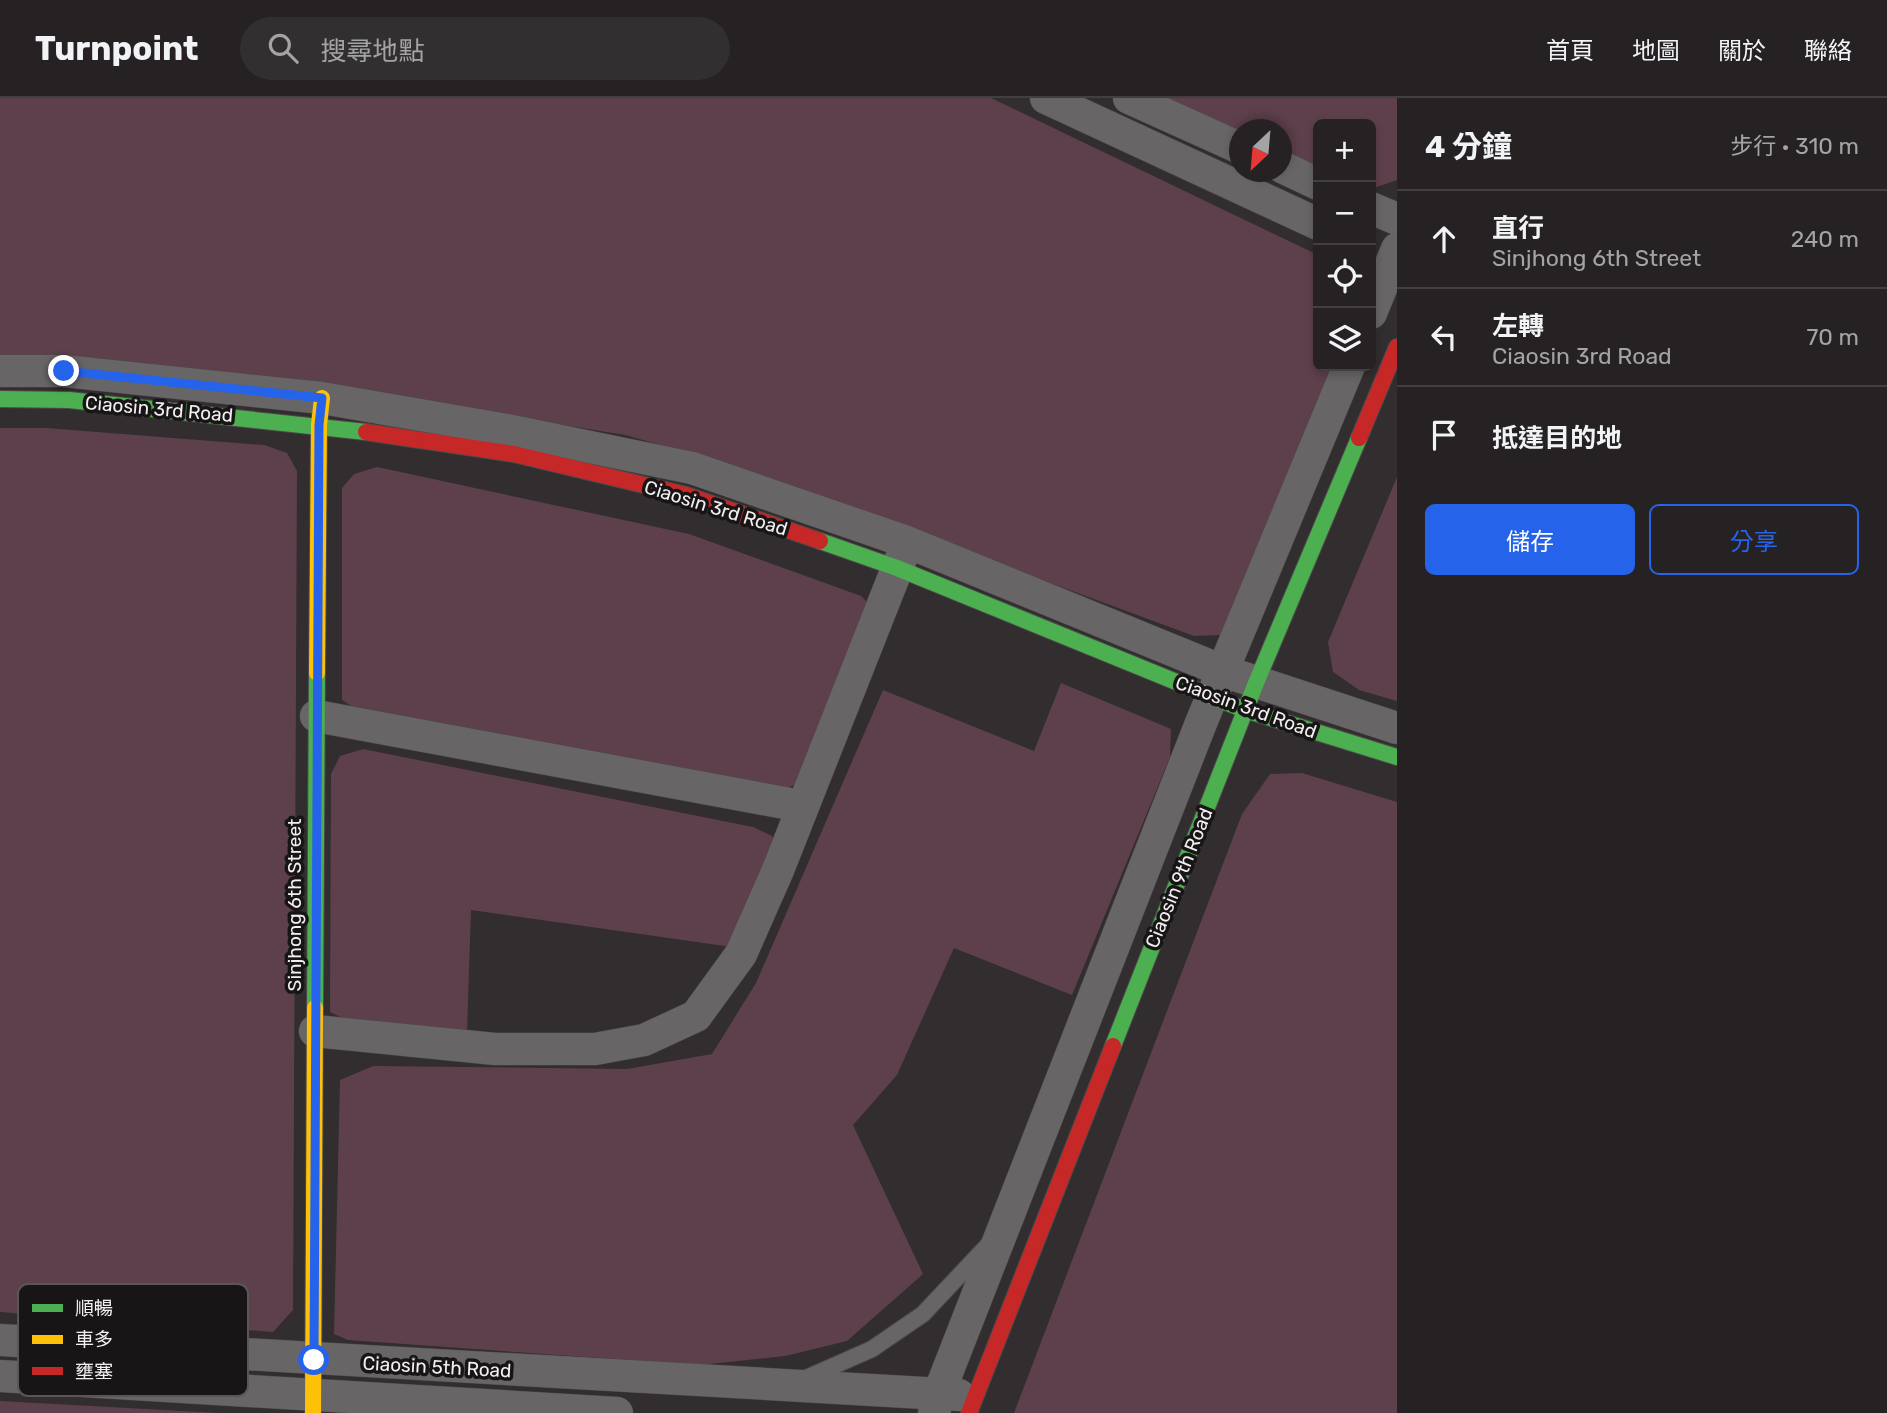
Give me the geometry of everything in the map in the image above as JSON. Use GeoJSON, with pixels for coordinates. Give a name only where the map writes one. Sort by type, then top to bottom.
{"type":"FeatureCollection","features":[{"type":"Feature","properties":{"kind":"street"},"geometry":{"type":"LineString","coordinates":[[1046,98],[1313,222]]}},
{"type":"Feature","properties":{"kind":"street"},"geometry":{"type":"LineString","coordinates":[[1129,98],[1229,143]]}},
{"type":"Feature","properties":{"kind":"street"},"geometry":{"type":"LineString","coordinates":[[1292,172],[1314,182]]}},
{"type":"Feature","properties":{"kind":"street"},"geometry":{"type":"LineString","coordinates":[[1376,210],[1397,219]]}},
{"type":"Feature","properties":{"kind":"street"},"geometry":{"type":"LineString","coordinates":[[1373,308],[1389,254]]}},
{"type":"Feature","properties":{"kind":"street","name":"Ciaosin 9th Road"},"geometry":{"type":"LineString","coordinates":[[972,1405],[1250,696],[1397,347]]}},
{"type":"Feature","properties":{"kind":"street","name":"Ciaosin 3rd Road"},"geometry":{"type":"LineString","coordinates":[[0,371],[64,371],[321,412]]}},
{"type":"Feature","properties":{"kind":"street","name":"Ciaosin 9th Road"},"geometry":{"type":"LineString","coordinates":[[936,1403],[1218,684],[1347,371]]}},
{"type":"Feature","properties":{"kind":"street","name":"Ciaosin 3rd Road"},"geometry":{"type":"LineString","coordinates":[[0,399],[321,412],[507,430],[692,468],[1397,757]]}},
{"type":"Feature","properties":{"kind":"street","name":"Sinjhong 6th Street"},"geometry":{"type":"LineString","coordinates":[[313,1404],[321,412]]}},
{"type":"Feature","properties":{"kind":"street"},"geometry":{"type":"LineString","coordinates":[[315,1031],[495,1049],[595,1049],[644,1040],[696,1016],[741,954],[778,870],[902,555]]}},
{"type":"Feature","properties":{"kind":"street","name":"Ciaosin 3rd Road"},"geometry":{"type":"LineString","coordinates":[[1250,696],[1397,728]]}},
{"type":"Feature","properties":{"kind":"street"},"geometry":{"type":"LineString","coordinates":[[317,716],[801,806]]}},
{"type":"Feature","properties":{"kind":"street","name":"Ciaosin 5th Road"},"geometry":{"type":"LineString","coordinates":[[0,1340],[18,1341]]}},
{"type":"Feature","properties":{"kind":"street","name":"Ciaosin 5th Road"},"geometry":{"type":"LineString","coordinates":[[248,1356],[790,1385],[972,1405]]}},
{"type":"Feature","properties":{"kind":"street","name":"Ciaosin 5th Road"},"geometry":{"type":"LineString","coordinates":[[0,1376],[18,1378]]}},
{"type":"Feature","properties":{"kind":"street","name":"Ciaosin 5th Road"},"geometry":{"type":"LineString","coordinates":[[224,1396],[313,1404],[617,1413]]}},
{"type":"Feature","properties":{"kind":"lane","name":"Ciaosin 5th Road"},"geometry":{"type":"LineString","coordinates":[[790,1385],[872,1349],[923,1314],[1003,1229]]}},
{"type":"Feature","properties":{"kind":"shaded area"},"geometry":{"type":"Polygon","coordinates":[[[0,98],[991,98],[1313,253],[1313,371],[1333,371],[1230,618],[1220,635],[1194,636],[731,465],[625,435],[264,376],[0,357],[0,98]]]}},
{"type":"Feature","properties":{"kind":"shaded area"},"geometry":{"type":"Polygon","coordinates":[[[1159,98],[1397,98],[1397,180],[1376,187],[1376,119],[1313,119],[1313,168],[1292,158],[1292,119],[1229,119],[1229,130],[1159,98]]]}},
{"type":"Feature","properties":{"kind":"shaded area"},"geometry":{"type":"Polygon","coordinates":[[[0,428],[46,428],[264,445],[287,453],[297,471],[293,1310],[273,1332],[248,1330],[248,1284],[18,1284],[18,1313],[0,1312],[0,428]]]}},
{"type":"Feature","properties":{"kind":"shaded area"},"geometry":{"type":"Polygon","coordinates":[[[377,467],[689,534],[861,596],[870,605],[800,782],[783,790],[358,710],[342,700],[342,488],[354,474],[377,467]]]}},
{"type":"Feature","properties":{"kind":"shaded area"},"geometry":{"type":"Polygon","coordinates":[[[1397,477],[1397,701],[1359,690],[1333,672],[1328,642],[1397,477]]]}},
{"type":"Feature","properties":{"kind":"shaded area"},"geometry":{"type":"Polygon","coordinates":[[[1061,683],[1171,729],[1170,757],[1072,995],[954,948],[897,1075],[853,1125],[923,1274],[847,1341],[785,1356],[699,1365],[348,1340],[334,1334],[340,1080],[373,1066],[627,1069],[712,1054],[756,983],[883,690],[1034,751],[1061,683]]]}},
{"type":"Feature","properties":{"kind":"shaded area"},"geometry":{"type":"Polygon","coordinates":[[[363,749],[753,827],[772,836],[777,850],[732,947],[471,910],[467,1032],[347,1020],[330,1012],[331,774],[340,756],[363,749]]]}},
{"type":"Feature","properties":{"kind":"shaded area"},"geometry":{"type":"Polygon","coordinates":[[[1302,773],[1397,802],[1397,1413],[1014,1413],[1242,814],[1270,774],[1302,773]]]}},
{"type":"Feature","properties":{"kind":"shaded area"},"geometry":{"type":"Polygon","coordinates":[[[0,1401],[219,1413],[0,1413],[0,1401]]]}},
{"type":"Feature","properties":{"kind":"traffic: fast"},"geometry":{"type":"LineString","coordinates":[[0,399],[69,400],[366,432]]}},
{"type":"Feature","properties":{"kind":"traffic: fast"},"geometry":{"type":"LineString","coordinates":[[1113,1046],[1256,683],[1359,438]]}},
{"type":"Feature","properties":{"kind":"traffic: fast"},"geometry":{"type":"LineString","coordinates":[[820,541],[897,568],[1245,710],[1397,757]]}},
{"type":"Feature","properties":{"kind":"traffic: fast"},"geometry":{"type":"LineString","coordinates":[[315,1008],[317,673]]}},
{"type":"Feature","properties":{"kind":"traffic: slow"},"geometry":{"type":"LineString","coordinates":[[317,673],[319,425],[322,398]]}},
{"type":"Feature","properties":{"kind":"traffic: slow"},"geometry":{"type":"LineString","coordinates":[[313,1413],[315,1008]]}},
{"type":"Feature","properties":{"kind":"traffic: jam"},"geometry":{"type":"LineString","coordinates":[[1359,438],[1397,347]]}},
{"type":"Feature","properties":{"kind":"traffic: jam"},"geometry":{"type":"LineString","coordinates":[[366,432],[514,454],[686,495],[820,541]]}},
{"type":"Feature","properties":{"kind":"traffic: jam"},"geometry":{"type":"LineString","coordinates":[[969,1413],[1113,1046]]}},
{"type":"Feature","properties":{"kind":"route"},"geometry":{"type":"LineString","coordinates":[[64,371],[322,398],[319,425],[314,1360]]}}]}
